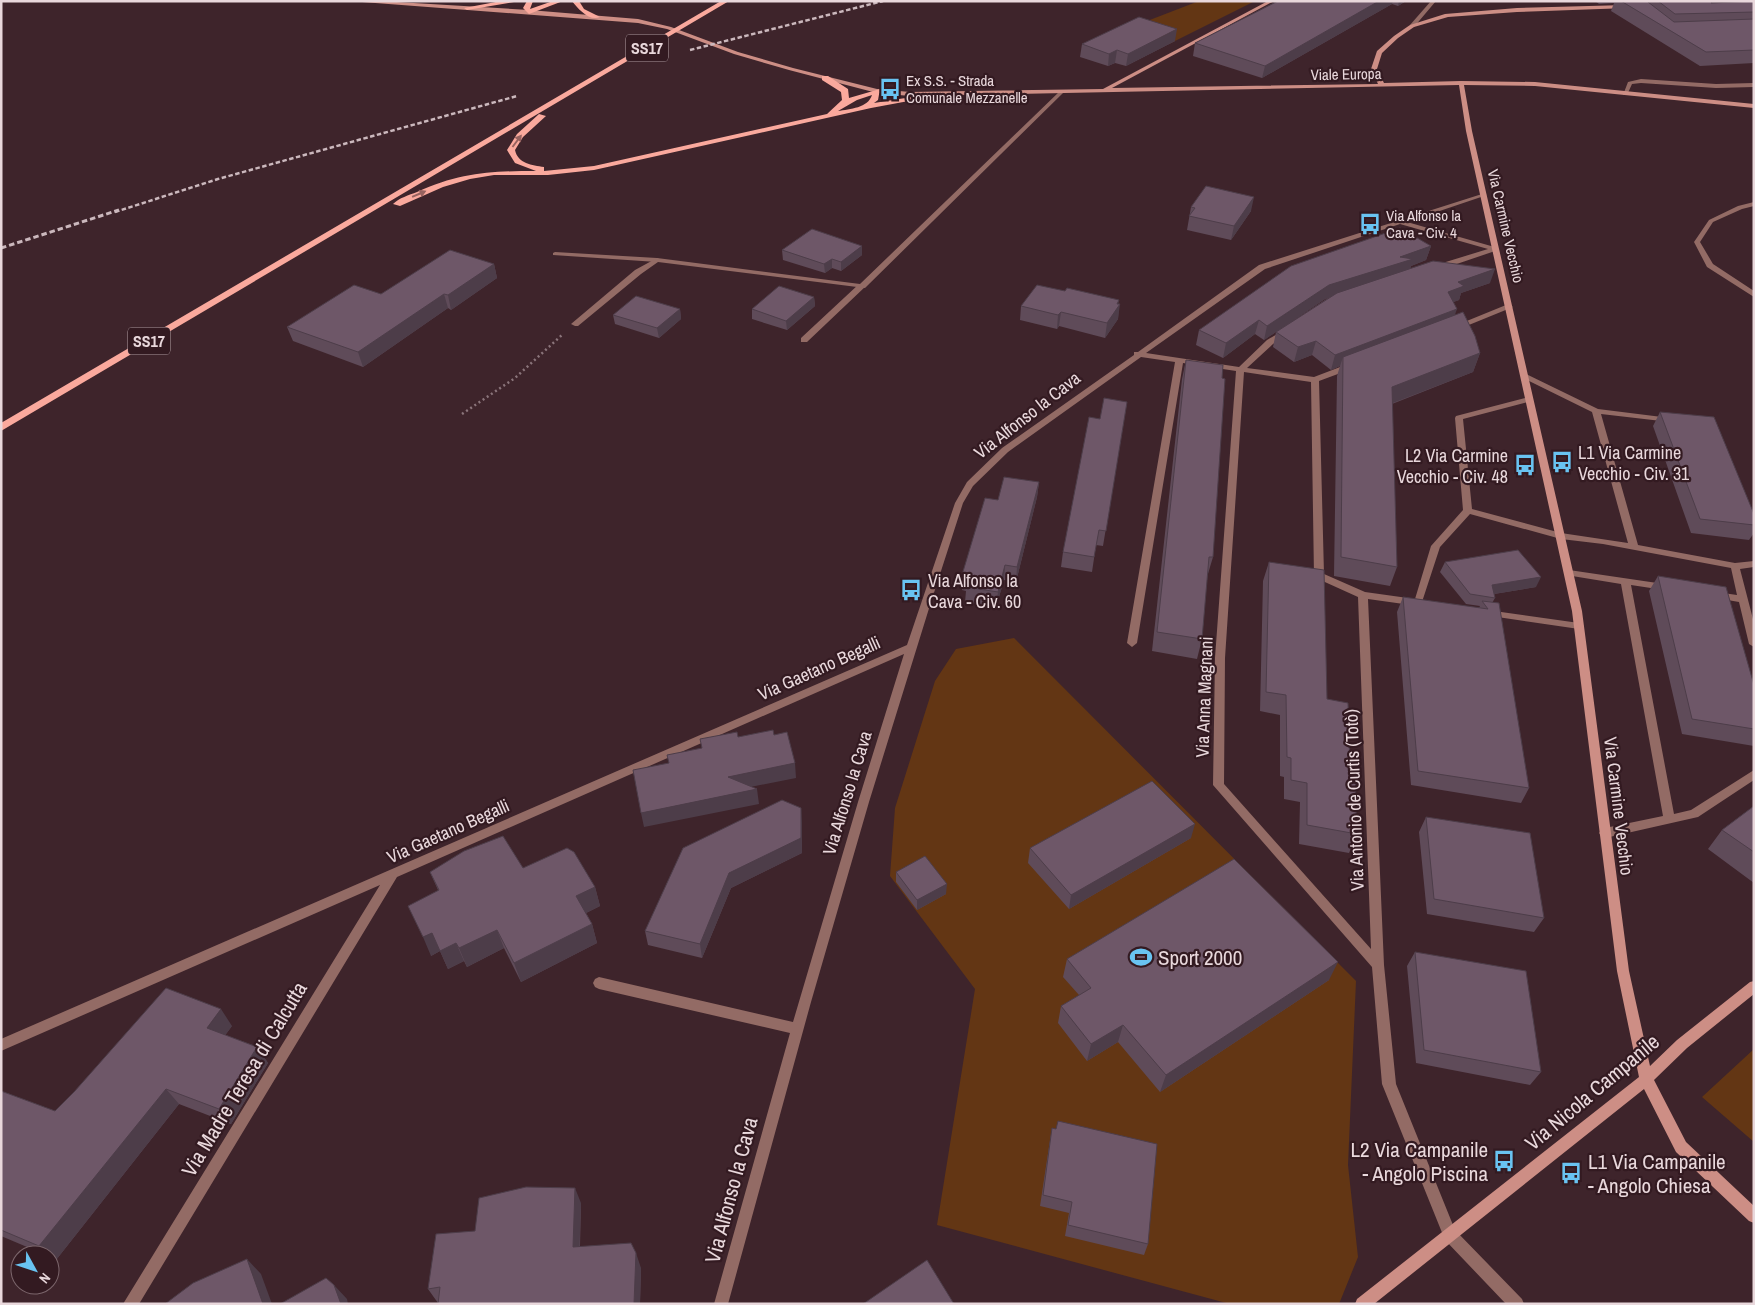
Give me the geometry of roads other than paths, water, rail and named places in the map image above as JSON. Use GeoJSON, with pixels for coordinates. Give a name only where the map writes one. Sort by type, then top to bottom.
{"type":"FeatureCollection","features":[{"type":"Feature","properties":{"kind":"main road"},"geometry":{"type":"LineString","coordinates":[[467,8],[517,1]]}},
{"type":"Feature","properties":{"kind":"main road"},"geometry":{"type":"LineString","coordinates":[[530,1],[526,8],[528,12],[560,1]]}},
{"type":"Feature","properties":{"kind":"main road"},"geometry":{"type":"LineString","coordinates":[[575,1],[582,10],[597,17]]}},
{"type":"Feature","properties":{"kind":"main road","name":"SS17"},"geometry":{"type":"LineString","coordinates":[[1,428],[724,2]]}},
{"type":"Feature","properties":{"kind":"main road"},"geometry":{"type":"LineString","coordinates":[[825,78],[845,91],[846,100],[842,105]]}},
{"type":"Feature","properties":{"kind":"main road"},"geometry":{"type":"LineString","coordinates":[[818,118],[842,105],[877,91]]}},
{"type":"Feature","properties":{"kind":"main road"},"geometry":{"type":"LineString","coordinates":[[858,109],[874,100],[877,91]]}},
{"type":"Feature","properties":{"kind":"main road"},"geometry":{"type":"LineString","coordinates":[[297,254],[396,204],[449,182],[485,174],[557,172],[615,164],[858,109],[938,95]]}},
{"type":"Feature","properties":{"kind":"main road"},"geometry":{"type":"LineString","coordinates":[[557,172],[519,163],[513,158],[511,150],[520,136],[560,100]]}},
{"type":"Feature","properties":{"kind":"street","name":"Viale Europa"},"geometry":{"type":"LineString","coordinates":[[351,1],[597,17],[659,26],[736,53],[877,91],[938,95],[1461,83],[1535,84],[1754,106]]}},
{"type":"Feature","properties":{"kind":"street"},"geometry":{"type":"LineString","coordinates":[[1102,92],[1272,1]]}},
{"type":"Feature","properties":{"kind":"street"},"geometry":{"type":"LineString","coordinates":[[1382,86],[1374,69],[1379,52],[1412,26],[1434,1]]}},
{"type":"Feature","properties":{"kind":"street"},"geometry":{"type":"LineString","coordinates":[[1517,10],[1530,1]]}},
{"type":"Feature","properties":{"kind":"street"},"geometry":{"type":"LineString","coordinates":[[1412,26],[1447,15],[1517,10],[1637,6]]}},
{"type":"Feature","properties":{"kind":"street"},"geometry":{"type":"LineString","coordinates":[[1625,94],[1630,83],[1641,81],[1716,86],[1754,85]]}},
{"type":"Feature","properties":{"kind":"street","name":"Via Carmine Vecchio"},"geometry":{"type":"LineString","coordinates":[[1461,83],[1469,131],[1561,536],[1579,626],[1622,971],[1646,1079],[1681,1147],[1754,1216]]}},
{"type":"Feature","properties":{"kind":"street"},"geometry":{"type":"LineString","coordinates":[[804,340],[1060,93]]}},
{"type":"Feature","properties":{"kind":"street","name":"Via Alfonso la Cava"},"geometry":{"type":"LineString","coordinates":[[721,1304],[797,1029],[909,648],[959,503],[970,484],[1005,450],[1137,354],[1262,267],[1484,195]]}},
{"type":"Feature","properties":{"kind":"street"},"geometry":{"type":"LineString","coordinates":[[1754,204],[1740,207],[1711,220],[1696,242],[1710,266],[1754,295]]}},
{"type":"Feature","properties":{"kind":"street"},"geometry":{"type":"LineString","coordinates":[[1399,222],[1496,249]]}},
{"type":"Feature","properties":{"kind":"street"},"geometry":{"type":"LineString","coordinates":[[1431,270],[1496,249]]}},
{"type":"Feature","properties":{"kind":"street"},"geometry":{"type":"LineString","coordinates":[[555,254],[657,260],[862,286]]}},
{"type":"Feature","properties":{"kind":"street"},"geometry":{"type":"LineString","coordinates":[[575,324],[638,272],[657,260]]}},
{"type":"Feature","properties":{"kind":"street"},"geometry":{"type":"LineString","coordinates":[[1444,331],[1509,307]]}},
{"type":"Feature","properties":{"kind":"street"},"geometry":{"type":"LineString","coordinates":[[1240,370],[1270,342],[1292,327]]}},
{"type":"Feature","properties":{"kind":"street"},"geometry":{"type":"LineString","coordinates":[[1137,354],[1315,380],[1361,362]]}},
{"type":"Feature","properties":{"kind":"street"},"geometry":{"type":"LineString","coordinates":[[1132,643],[1179,361]]}},
{"type":"Feature","properties":{"kind":"street","name":"Via Anna Magnani"},"geometry":{"type":"LineString","coordinates":[[1240,370],[1220,658],[1218,785],[1378,965]]}},
{"type":"Feature","properties":{"kind":"street"},"geometry":{"type":"LineString","coordinates":[[1524,375],[1596,411],[1684,422]]}},
{"type":"Feature","properties":{"kind":"street"},"geometry":{"type":"LineString","coordinates":[[1315,380],[1319,576],[1363,594],[1423,603],[1436,546],[1468,511],[1459,418],[1529,399]]}},
{"type":"Feature","properties":{"kind":"street"},"geometry":{"type":"LineString","coordinates":[[1596,411],[1634,546]]}},
{"type":"Feature","properties":{"kind":"street"},"geometry":{"type":"LineString","coordinates":[[1468,511],[1561,536],[1634,546],[1735,566],[1754,564]]}},
{"type":"Feature","properties":{"kind":"street"},"geometry":{"type":"LineString","coordinates":[[1735,566],[1754,644]]}},
{"type":"Feature","properties":{"kind":"street"},"geometry":{"type":"LineString","coordinates":[[1569,573],[1674,589]]}},
{"type":"Feature","properties":{"kind":"street"},"geometry":{"type":"LineString","coordinates":[[1625,581],[1669,819]]}},
{"type":"Feature","properties":{"kind":"street"},"geometry":{"type":"LineString","coordinates":[[1704,593],[1743,599]]}},
{"type":"Feature","properties":{"kind":"street","name":"Via Antonio de Curtis (Totò)"},"geometry":{"type":"LineString","coordinates":[[1363,594],[1378,965],[1389,1084],[1450,1235]]}},
{"type":"Feature","properties":{"kind":"street"},"geometry":{"type":"LineString","coordinates":[[1475,611],[1579,626]]}},
{"type":"Feature","properties":{"kind":"street","name":"Via Gaetano Begalli"},"geometry":{"type":"LineString","coordinates":[[1,1045],[909,648]]}},
{"type":"Feature","properties":{"kind":"street"},"geometry":{"type":"LineString","coordinates":[[1605,834],[1694,814],[1754,774]]}},
{"type":"Feature","properties":{"kind":"street","name":"Via Madre Teresa di Calcutta"},"geometry":{"type":"LineString","coordinates":[[130,1304],[392,874]]}},
{"type":"Feature","properties":{"kind":"street"},"geometry":{"type":"LineString","coordinates":[[599,983],[797,1029]]}},
{"type":"Feature","properties":{"kind":"street","name":"Via Nicola Campanile"},"geometry":{"type":"LineString","coordinates":[[1362,1304],[1646,1079],[1682,1044],[1754,986]]}},
{"type":"Feature","properties":{"kind":"street"},"geometry":{"type":"LineString","coordinates":[[1450,1235],[1517,1304]]}},
{"type":"Feature","properties":{"kind":"railway"},"geometry":{"type":"LineString","coordinates":[[690,50],[883,1]]}},
{"type":"Feature","properties":{"kind":"railway"},"geometry":{"type":"LineString","coordinates":[[115,212],[218,179],[517,96]]}},
{"type":"Feature","properties":{"kind":"railway"},"geometry":{"type":"LineString","coordinates":[[1,248],[119,210]]}},
{"type":"Feature","properties":{"kind":"place","name":"Ex S.S. - Strada Comunale Mezzanelle"},"geometry":{"type":"Point","coordinates":[890,89]}},
{"type":"Feature","properties":{"kind":"place","name":"Via Alfonso la Cava - Civ. 4"},"geometry":{"type":"Point","coordinates":[1370,224]}},
{"type":"Feature","properties":{"kind":"place","name":"L1 Via Carmine Vecchio - Civ. 31"},"geometry":{"type":"Point","coordinates":[1562,462]}},
{"type":"Feature","properties":{"kind":"place","name":"L2 Via Carmine Vecchio - Civ. 48"},"geometry":{"type":"Point","coordinates":[1525,465]}},
{"type":"Feature","properties":{"kind":"place","name":"Via Alfonso la Cava - Civ. 60"},"geometry":{"type":"Point","coordinates":[911,590]}},
{"type":"Feature","properties":{"kind":"place","name":"Sport 2000"},"geometry":{"type":"Point","coordinates":[1141,957]}},
{"type":"Feature","properties":{"kind":"place","name":"L2 Via Campanile - Angolo Piscina"},"geometry":{"type":"Point","coordinates":[1504,1161]}},
{"type":"Feature","properties":{"kind":"place","name":"L1 Via Campanile - Angolo Chiesa"},"geometry":{"type":"Point","coordinates":[1571,1173]}}]}
